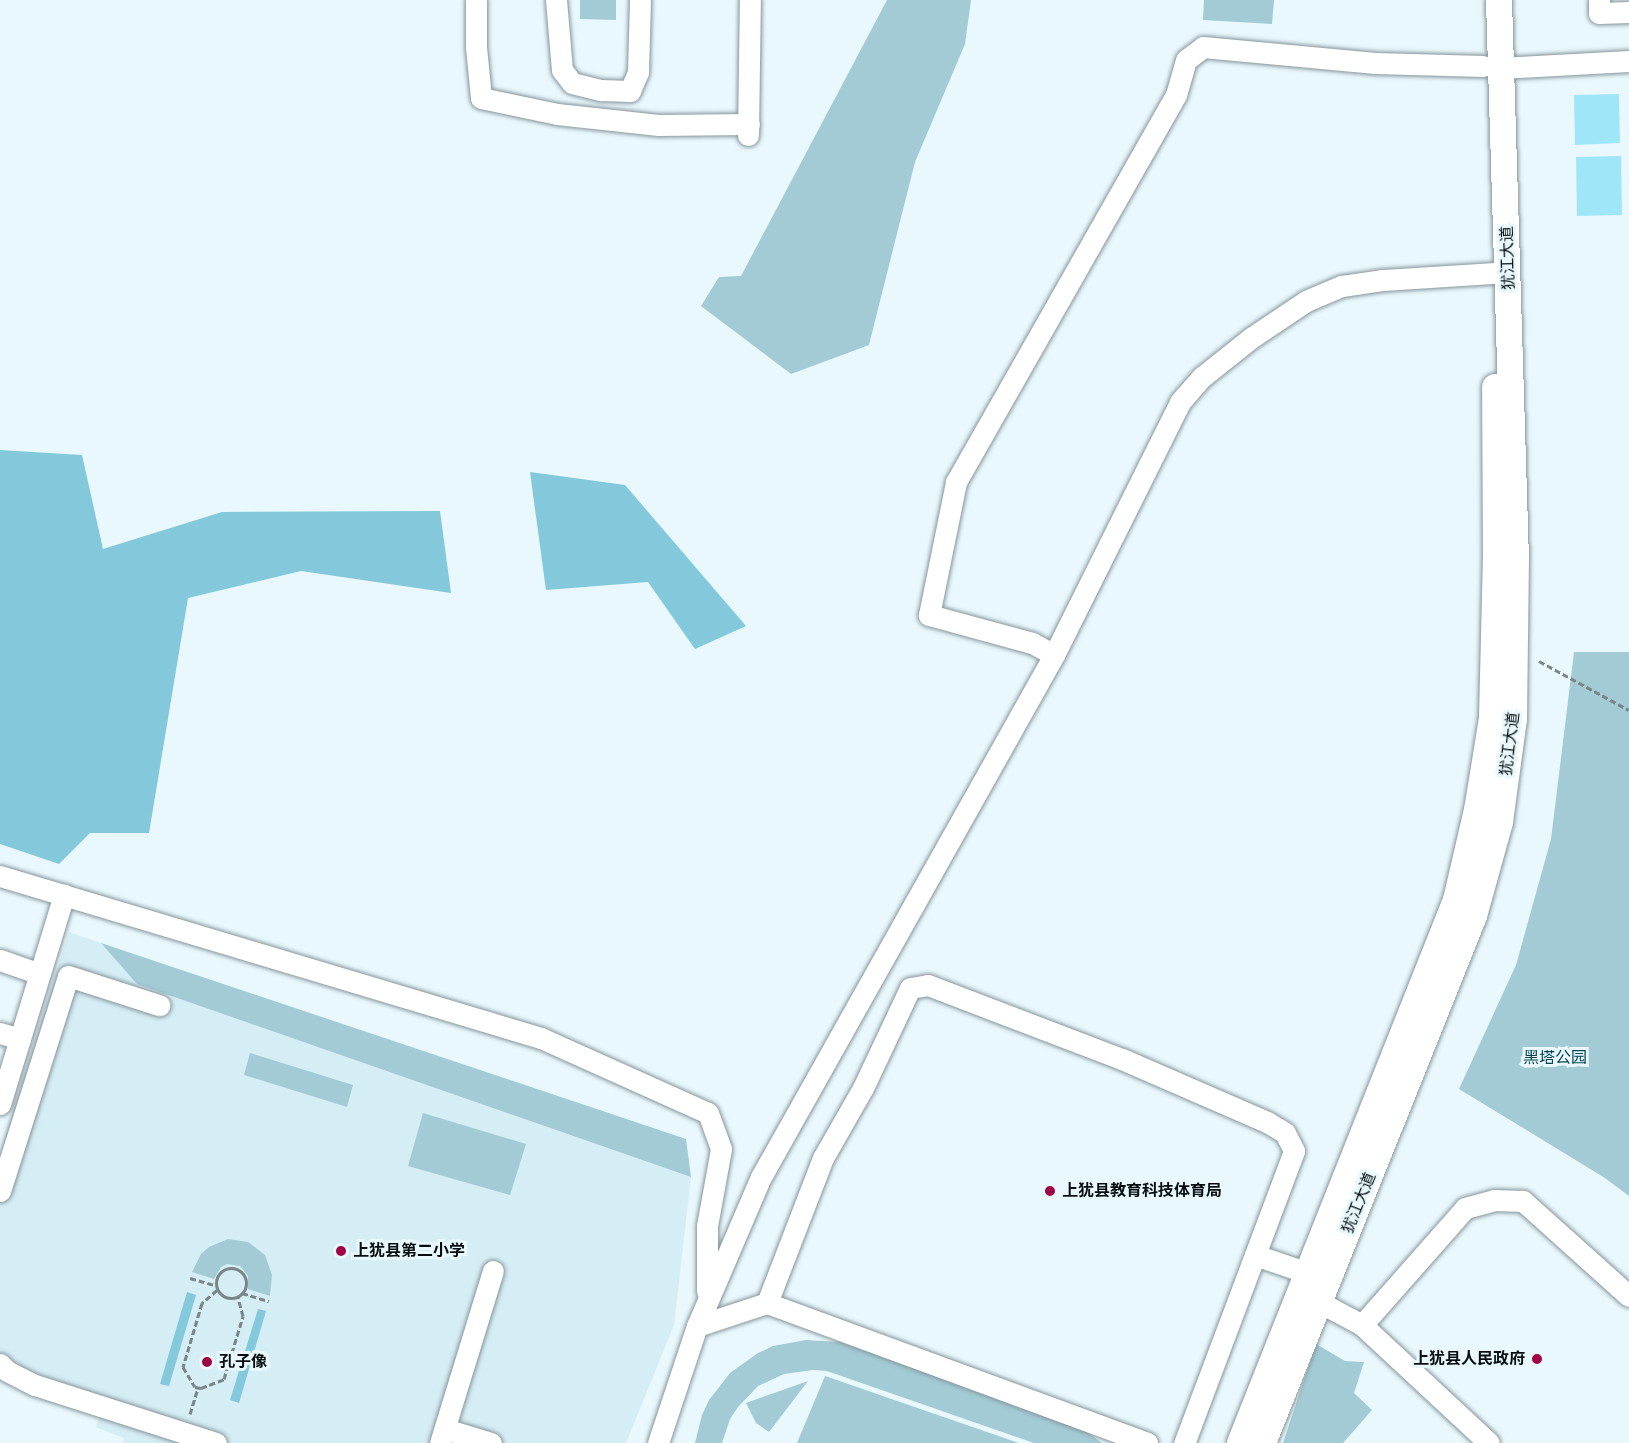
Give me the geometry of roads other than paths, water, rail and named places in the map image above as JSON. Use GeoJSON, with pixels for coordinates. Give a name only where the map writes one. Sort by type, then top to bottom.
{"type":"FeatureCollection","features":[{"type":"Feature","properties":{"kind":"main road","name":"犹江大道"},"geometry":{"type":"LineString","coordinates":[[1263,1443],[1474,916],[1500,822],[1514,719],[1516,560],[1492,67],[1482,0]]}},
{"type":"Feature","properties":{"kind":"main road","name":"犹江大道"},"geometry":{"type":"LineString","coordinates":[[1492,67],[1499,0]]}},
{"type":"Feature","properties":{"kind":"main road","name":"犹江大道"},"geometry":{"type":"LineString","coordinates":[[1240,1443],[1456,900],[1477,810],[1492,718],[1501,273]]}},
{"type":"Feature","properties":{"kind":"street"},"geometry":{"type":"LineString","coordinates":[[476,0],[476,47],[481,98],[557,114],[658,125],[748,129],[750,0]]}},
{"type":"Feature","properties":{"kind":"street"},"geometry":{"type":"LineString","coordinates":[[556,0],[562,70],[572,83],[601,90],[630,91],[638,72],[640,0]]}},
{"type":"Feature","properties":{"kind":"street"},"geometry":{"type":"LineString","coordinates":[[1599,0],[1599,13],[1629,12]]}},
{"type":"Feature","properties":{"kind":"street"},"geometry":{"type":"LineString","coordinates":[[1054,655],[1032,643],[929,615],[956,482],[1176,95],[1186,60],[1203,47],[1375,63],[1492,67],[1629,61]]}},
{"type":"Feature","properties":{"kind":"street"},"geometry":{"type":"LineString","coordinates":[[658,1443],[697,1326],[761,1177],[1054,655],[1180,402],[1202,376],[1306,301],[1342,286],[1382,280],[1501,273]]}},
{"type":"Feature","properties":{"kind":"street"},"geometry":{"type":"LineString","coordinates":[[0,876],[541,1038],[708,1113],[722,1149],[707,1226],[707,1302]]}},
{"type":"Feature","properties":{"kind":"street"},"geometry":{"type":"LineString","coordinates":[[0,1100],[64,894]]}},
{"type":"Feature","properties":{"kind":"street"},"geometry":{"type":"LineString","coordinates":[[0,960],[40,974]]}},
{"type":"Feature","properties":{"kind":"street"},"geometry":{"type":"LineString","coordinates":[[0,1191],[68,976],[159,1005]]}},
{"type":"Feature","properties":{"kind":"street"},"geometry":{"type":"LineString","coordinates":[[767,1303],[823,1158],[863,1088],[910,988],[928,985],[1122,1059],[1267,1122],[1285,1133],[1294,1151],[1184,1443]]}},
{"type":"Feature","properties":{"kind":"street"},"geometry":{"type":"LineString","coordinates":[[0,1033],[20,1039]]}},
{"type":"Feature","properties":{"kind":"street"},"geometry":{"type":"LineString","coordinates":[[1362,1325],[1465,1208],[1494,1200],[1523,1201],[1629,1296]]}},
{"type":"Feature","properties":{"kind":"street"},"geometry":{"type":"LineString","coordinates":[[1255,1255],[1308,1273]]}},
{"type":"Feature","properties":{"kind":"street"},"geometry":{"type":"LineString","coordinates":[[491,1443],[442,1436],[493,1271]]}},
{"type":"Feature","properties":{"kind":"street"},"geometry":{"type":"LineString","coordinates":[[1319,1302],[1362,1325],[1489,1443]]}},
{"type":"Feature","properties":{"kind":"street"},"geometry":{"type":"LineString","coordinates":[[697,1326],[767,1303],[1147,1443]]}},
{"type":"Feature","properties":{"kind":"street"},"geometry":{"type":"LineString","coordinates":[[0,1365],[35,1385],[216,1443]]}},
{"type":"Feature","properties":{"kind":"place","name":"上犹县教育科技体育局"},"geometry":{"type":"Point","coordinates":[1050,1191]}},
{"type":"Feature","properties":{"kind":"place","name":"上犹县第二小学"},"geometry":{"type":"Point","coordinates":[341,1251]}},
{"type":"Feature","properties":{"kind":"place","name":"上犹县人民政府"},"geometry":{"type":"Point","coordinates":[1537,1359]}},
{"type":"Feature","properties":{"kind":"place","name":"孔子像"},"geometry":{"type":"Point","coordinates":[207,1362]}},
{"type":"Feature","properties":{"kind":"park label","name":"黑塔公园"},"geometry":{"type":"Point","coordinates":[1555,1058]}}]}
